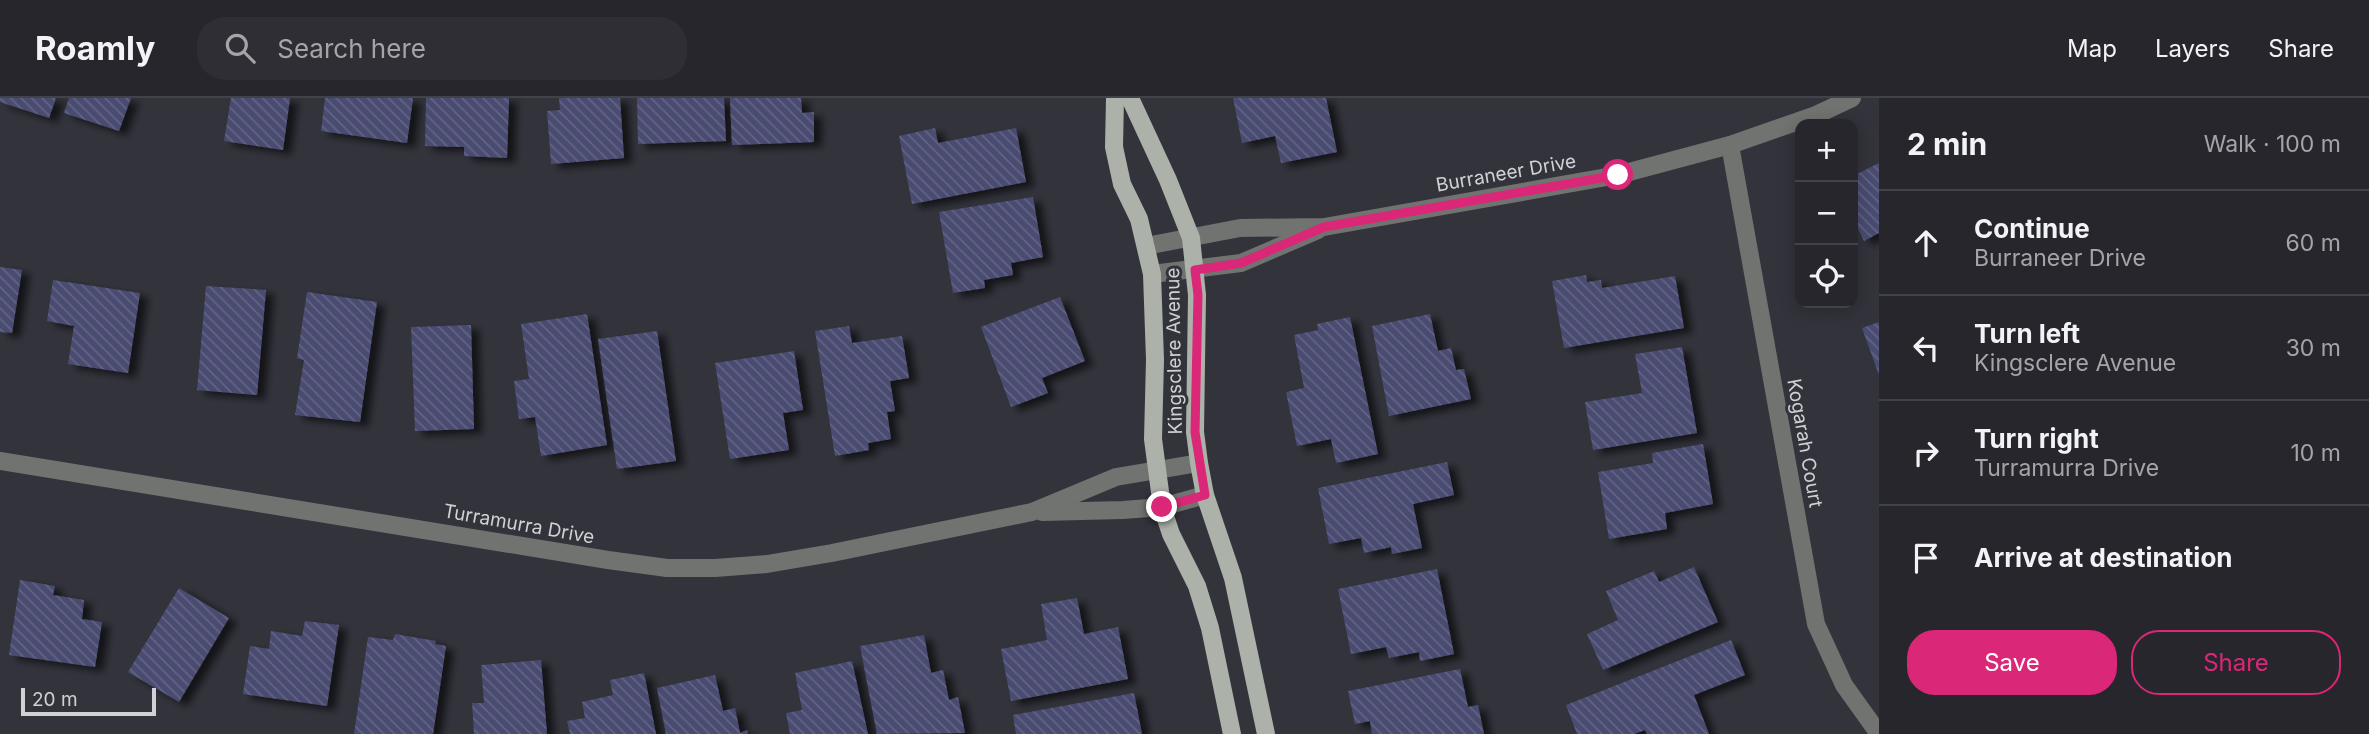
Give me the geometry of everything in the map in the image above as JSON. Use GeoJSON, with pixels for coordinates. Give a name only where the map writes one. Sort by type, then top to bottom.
{"type":"FeatureCollection","features":[{"type":"Feature","properties":{"kind":"main road","name":"Kingsclere Avenue"},"geometry":{"type":"LineString","coordinates":[[1115,98],[1114,147],[1122,184],[1139,219],[1152,274],[1155,360],[1153,439],[1162,507],[1171,534],[1198,586],[1210,628],[1232,734]]}},
{"type":"Feature","properties":{"kind":"main road","name":"Kingsclere Avenue"},"geometry":{"type":"LineString","coordinates":[[1130,98],[1191,238],[1198,295],[1195,432],[1199,463],[1205,495],[1233,578],[1266,734]]}},
{"type":"Feature","properties":{"kind":"street","name":"Burraneer Drive"},"geometry":{"type":"LineString","coordinates":[[1146,246],[1240,228],[1324,227],[1618,175],[1730,145],[1816,116],[1852,98]]}},
{"type":"Feature","properties":{"kind":"street","name":"Kogarah Court"},"geometry":{"type":"LineString","coordinates":[[1730,145],[1816,624],[1844,685],[1879,734]]}},
{"type":"Feature","properties":{"kind":"street","name":"Burraneer Drive"},"geometry":{"type":"LineString","coordinates":[[1152,274],[1241,263],[1324,227]]}},
{"type":"Feature","properties":{"kind":"street","name":"Turramurra Drive"},"geometry":{"type":"LineString","coordinates":[[0,461],[667,568],[767,564],[1032,512],[1162,507],[1205,495]]}},
{"type":"Feature","properties":{"kind":"street","name":"Turramurra Drive"},"geometry":{"type":"LineString","coordinates":[[1032,512],[1116,477],[1199,463]]}},
{"type":"Feature","properties":{"kind":"building"},"geometry":{"type":"Polygon","coordinates":[[[0,98],[56,98],[49,118],[0,102],[0,98]]]}},
{"type":"Feature","properties":{"kind":"building"},"geometry":{"type":"Polygon","coordinates":[[[69,98],[131,98],[119,131],[64,113],[69,98]]]}},
{"type":"Feature","properties":{"kind":"building"},"geometry":{"type":"Polygon","coordinates":[[[231,98],[290,98],[283,150],[224,141],[231,98]]]}},
{"type":"Feature","properties":{"kind":"building"},"geometry":{"type":"Polygon","coordinates":[[[325,98],[413,98],[407,143],[321,131],[325,98]]]}},
{"type":"Feature","properties":{"kind":"building"},"geometry":{"type":"Polygon","coordinates":[[[426,98],[509,98],[507,158],[464,156],[464,147],[425,146],[426,98]]]}},
{"type":"Feature","properties":{"kind":"building"},"geometry":{"type":"Polygon","coordinates":[[[559,98],[620,98],[624,158],[551,164],[547,111],[560,110],[559,98]]]}},
{"type":"Feature","properties":{"kind":"building"},"geometry":{"type":"Polygon","coordinates":[[[637,98],[724,98],[726,141],[638,144],[637,98]]]}},
{"type":"Feature","properties":{"kind":"building"},"geometry":{"type":"Polygon","coordinates":[[[730,98],[801,98],[802,113],[814,112],[814,142],[732,145],[730,98]]]}},
{"type":"Feature","properties":{"kind":"building"},"geometry":{"type":"Polygon","coordinates":[[[1233,98],[1326,98],[1337,152],[1281,163],[1275,136],[1242,143],[1233,98]]]}},
{"type":"Feature","properties":{"kind":"building"},"geometry":{"type":"Polygon","coordinates":[[[935,128],[938,143],[1016,128],[1026,182],[912,204],[899,136],[935,128]]]}},
{"type":"Feature","properties":{"kind":"building"},"geometry":{"type":"Polygon","coordinates":[[[1879,163],[1879,233],[1864,241],[1858,228],[1858,174],[1879,163]]]}},
{"type":"Feature","properties":{"kind":"building"},"geometry":{"type":"Polygon","coordinates":[[[1033,197],[1043,257],[1011,263],[1013,275],[984,280],[985,288],[953,293],[939,212],[1033,197]]]}},
{"type":"Feature","properties":{"kind":"building"},"geometry":{"type":"Polygon","coordinates":[[[0,267],[22,270],[12,333],[0,332],[0,267]]]}},
{"type":"Feature","properties":{"kind":"building"},"geometry":{"type":"Polygon","coordinates":[[[1586,275],[1587,282],[1601,280],[1602,288],[1675,276],[1684,328],[1564,348],[1552,281],[1586,275]]]}},
{"type":"Feature","properties":{"kind":"building"},"geometry":{"type":"Polygon","coordinates":[[[53,280],[140,293],[128,373],[68,364],[74,326],[47,321],[53,280]]]}},
{"type":"Feature","properties":{"kind":"building"},"geometry":{"type":"Polygon","coordinates":[[[206,286],[266,290],[257,395],[197,390],[206,286]]]}},
{"type":"Feature","properties":{"kind":"building"},"geometry":{"type":"Polygon","coordinates":[[[307,292],[377,302],[360,422],[295,415],[304,360],[297,358],[307,292]]]}},
{"type":"Feature","properties":{"kind":"building"},"geometry":{"type":"Polygon","coordinates":[[[1060,297],[1085,361],[1042,378],[1048,393],[1011,407],[981,327],[1060,297]]]}},
{"type":"Feature","properties":{"kind":"building"},"geometry":{"type":"Polygon","coordinates":[[[587,314],[607,445],[541,456],[535,417],[519,419],[514,381],[529,379],[521,324],[587,314]]]}},
{"type":"Feature","properties":{"kind":"building"},"geometry":{"type":"Polygon","coordinates":[[[1430,314],[1438,351],[1451,348],[1456,370],[1464,369],[1471,399],[1389,416],[1372,326],[1430,314]]]}},
{"type":"Feature","properties":{"kind":"building"},"geometry":{"type":"Polygon","coordinates":[[[1350,317],[1378,454],[1336,463],[1331,439],[1297,446],[1286,392],[1304,388],[1294,335],[1318,330],[1317,324],[1350,317]]]}},
{"type":"Feature","properties":{"kind":"building"},"geometry":{"type":"Polygon","coordinates":[[[1879,322],[1879,375],[1862,328],[1879,322]]]}},
{"type":"Feature","properties":{"kind":"building"},"geometry":{"type":"Polygon","coordinates":[[[471,325],[474,429],[415,431],[411,327],[471,325]]]}},
{"type":"Feature","properties":{"kind":"building"},"geometry":{"type":"Polygon","coordinates":[[[849,326],[852,343],[902,336],[909,378],[890,381],[895,411],[887,412],[891,439],[868,443],[869,450],[835,456],[815,331],[849,326]]]}},
{"type":"Feature","properties":{"kind":"building"},"geometry":{"type":"Polygon","coordinates":[[[657,331],[676,461],[617,469],[598,339],[657,331]]]}},
{"type":"Feature","properties":{"kind":"building"},"geometry":{"type":"Polygon","coordinates":[[[1682,347],[1697,433],[1593,450],[1585,402],[1642,393],[1635,354],[1682,347]]]}},
{"type":"Feature","properties":{"kind":"building"},"geometry":{"type":"Polygon","coordinates":[[[794,351],[803,410],[783,413],[789,450],[730,459],[715,363],[794,351]]]}},
{"type":"Feature","properties":{"kind":"building"},"geometry":{"type":"Polygon","coordinates":[[[1703,444],[1713,504],[1665,513],[1667,529],[1609,539],[1598,472],[1653,463],[1652,453],[1703,444]]]}},
{"type":"Feature","properties":{"kind":"building"},"geometry":{"type":"Polygon","coordinates":[[[1447,462],[1454,495],[1413,504],[1422,548],[1392,554],[1391,547],[1364,553],[1361,538],[1329,544],[1318,488],[1447,462]]]}},
{"type":"Feature","properties":{"kind":"building"},"geometry":{"type":"Polygon","coordinates":[[[1694,567],[1718,622],[1603,670],[1587,634],[1618,620],[1606,591],[1654,571],[1659,582],[1694,567]]]}},
{"type":"Feature","properties":{"kind":"building"},"geometry":{"type":"Polygon","coordinates":[[[1437,569],[1454,654],[1420,661],[1419,652],[1389,658],[1386,647],[1351,654],[1338,589],[1437,569]]]}},
{"type":"Feature","properties":{"kind":"building"},"geometry":{"type":"Polygon","coordinates":[[[20,580],[55,586],[53,595],[84,600],[82,619],[102,622],[95,667],[9,655],[20,580]]]}},
{"type":"Feature","properties":{"kind":"building"},"geometry":{"type":"Polygon","coordinates":[[[179,588],[229,618],[179,702],[128,672],[179,588]]]}},
{"type":"Feature","properties":{"kind":"building"},"geometry":{"type":"Polygon","coordinates":[[[1077,598],[1084,634],[1118,627],[1128,679],[1011,701],[1001,649],[1047,640],[1041,604],[1077,598]]]}},
{"type":"Feature","properties":{"kind":"building"},"geometry":{"type":"Polygon","coordinates":[[[305,621],[339,625],[327,706],[243,694],[250,646],[269,649],[271,631],[302,636],[305,621]]]}},
{"type":"Feature","properties":{"kind":"building"},"geometry":{"type":"Polygon","coordinates":[[[395,634],[436,641],[435,644],[446,646],[433,734],[354,734],[368,637],[393,640],[395,634]]]}},
{"type":"Feature","properties":{"kind":"building"},"geometry":{"type":"Polygon","coordinates":[[[924,635],[931,673],[943,670],[949,700],[958,697],[965,733],[877,734],[860,646],[924,635]]]}},
{"type":"Feature","properties":{"kind":"building"},"geometry":{"type":"Polygon","coordinates":[[[1731,640],[1745,675],[1694,695],[1709,734],[1647,734],[1645,730],[1634,734],[1577,734],[1566,705],[1731,640]]]}},
{"type":"Feature","properties":{"kind":"building"},"geometry":{"type":"Polygon","coordinates":[[[541,660],[547,734],[474,734],[472,703],[484,703],[481,665],[541,660]]]}},
{"type":"Feature","properties":{"kind":"building"},"geometry":{"type":"Polygon","coordinates":[[[852,661],[868,734],[790,734],[786,713],[802,710],[795,673],[852,661]]]}},
{"type":"Feature","properties":{"kind":"building"},"geometry":{"type":"Polygon","coordinates":[[[1460,669],[1468,707],[1478,705],[1484,734],[1372,734],[1370,721],[1355,724],[1348,691],[1460,669]]]}},
{"type":"Feature","properties":{"kind":"building"},"geometry":{"type":"Polygon","coordinates":[[[644,673],[656,734],[570,734],[567,721],[585,718],[582,702],[613,695],[610,680],[644,673]]]}},
{"type":"Feature","properties":{"kind":"building"},"geometry":{"type":"Polygon","coordinates":[[[715,675],[723,711],[735,708],[740,733],[747,730],[748,734],[666,734],[657,688],[715,675]]]}},
{"type":"Feature","properties":{"kind":"building"},"geometry":{"type":"Polygon","coordinates":[[[1134,693],[1142,734],[1016,734],[1013,715],[1134,693]]]}},
{"type":"Feature","properties":{"kind":"route"},"geometry":{"type":"LineString","coordinates":[[1162,507],[1205,495],[1195,432],[1198,295],[1195,270],[1241,263],[1324,227],[1618,175]]}}]}
